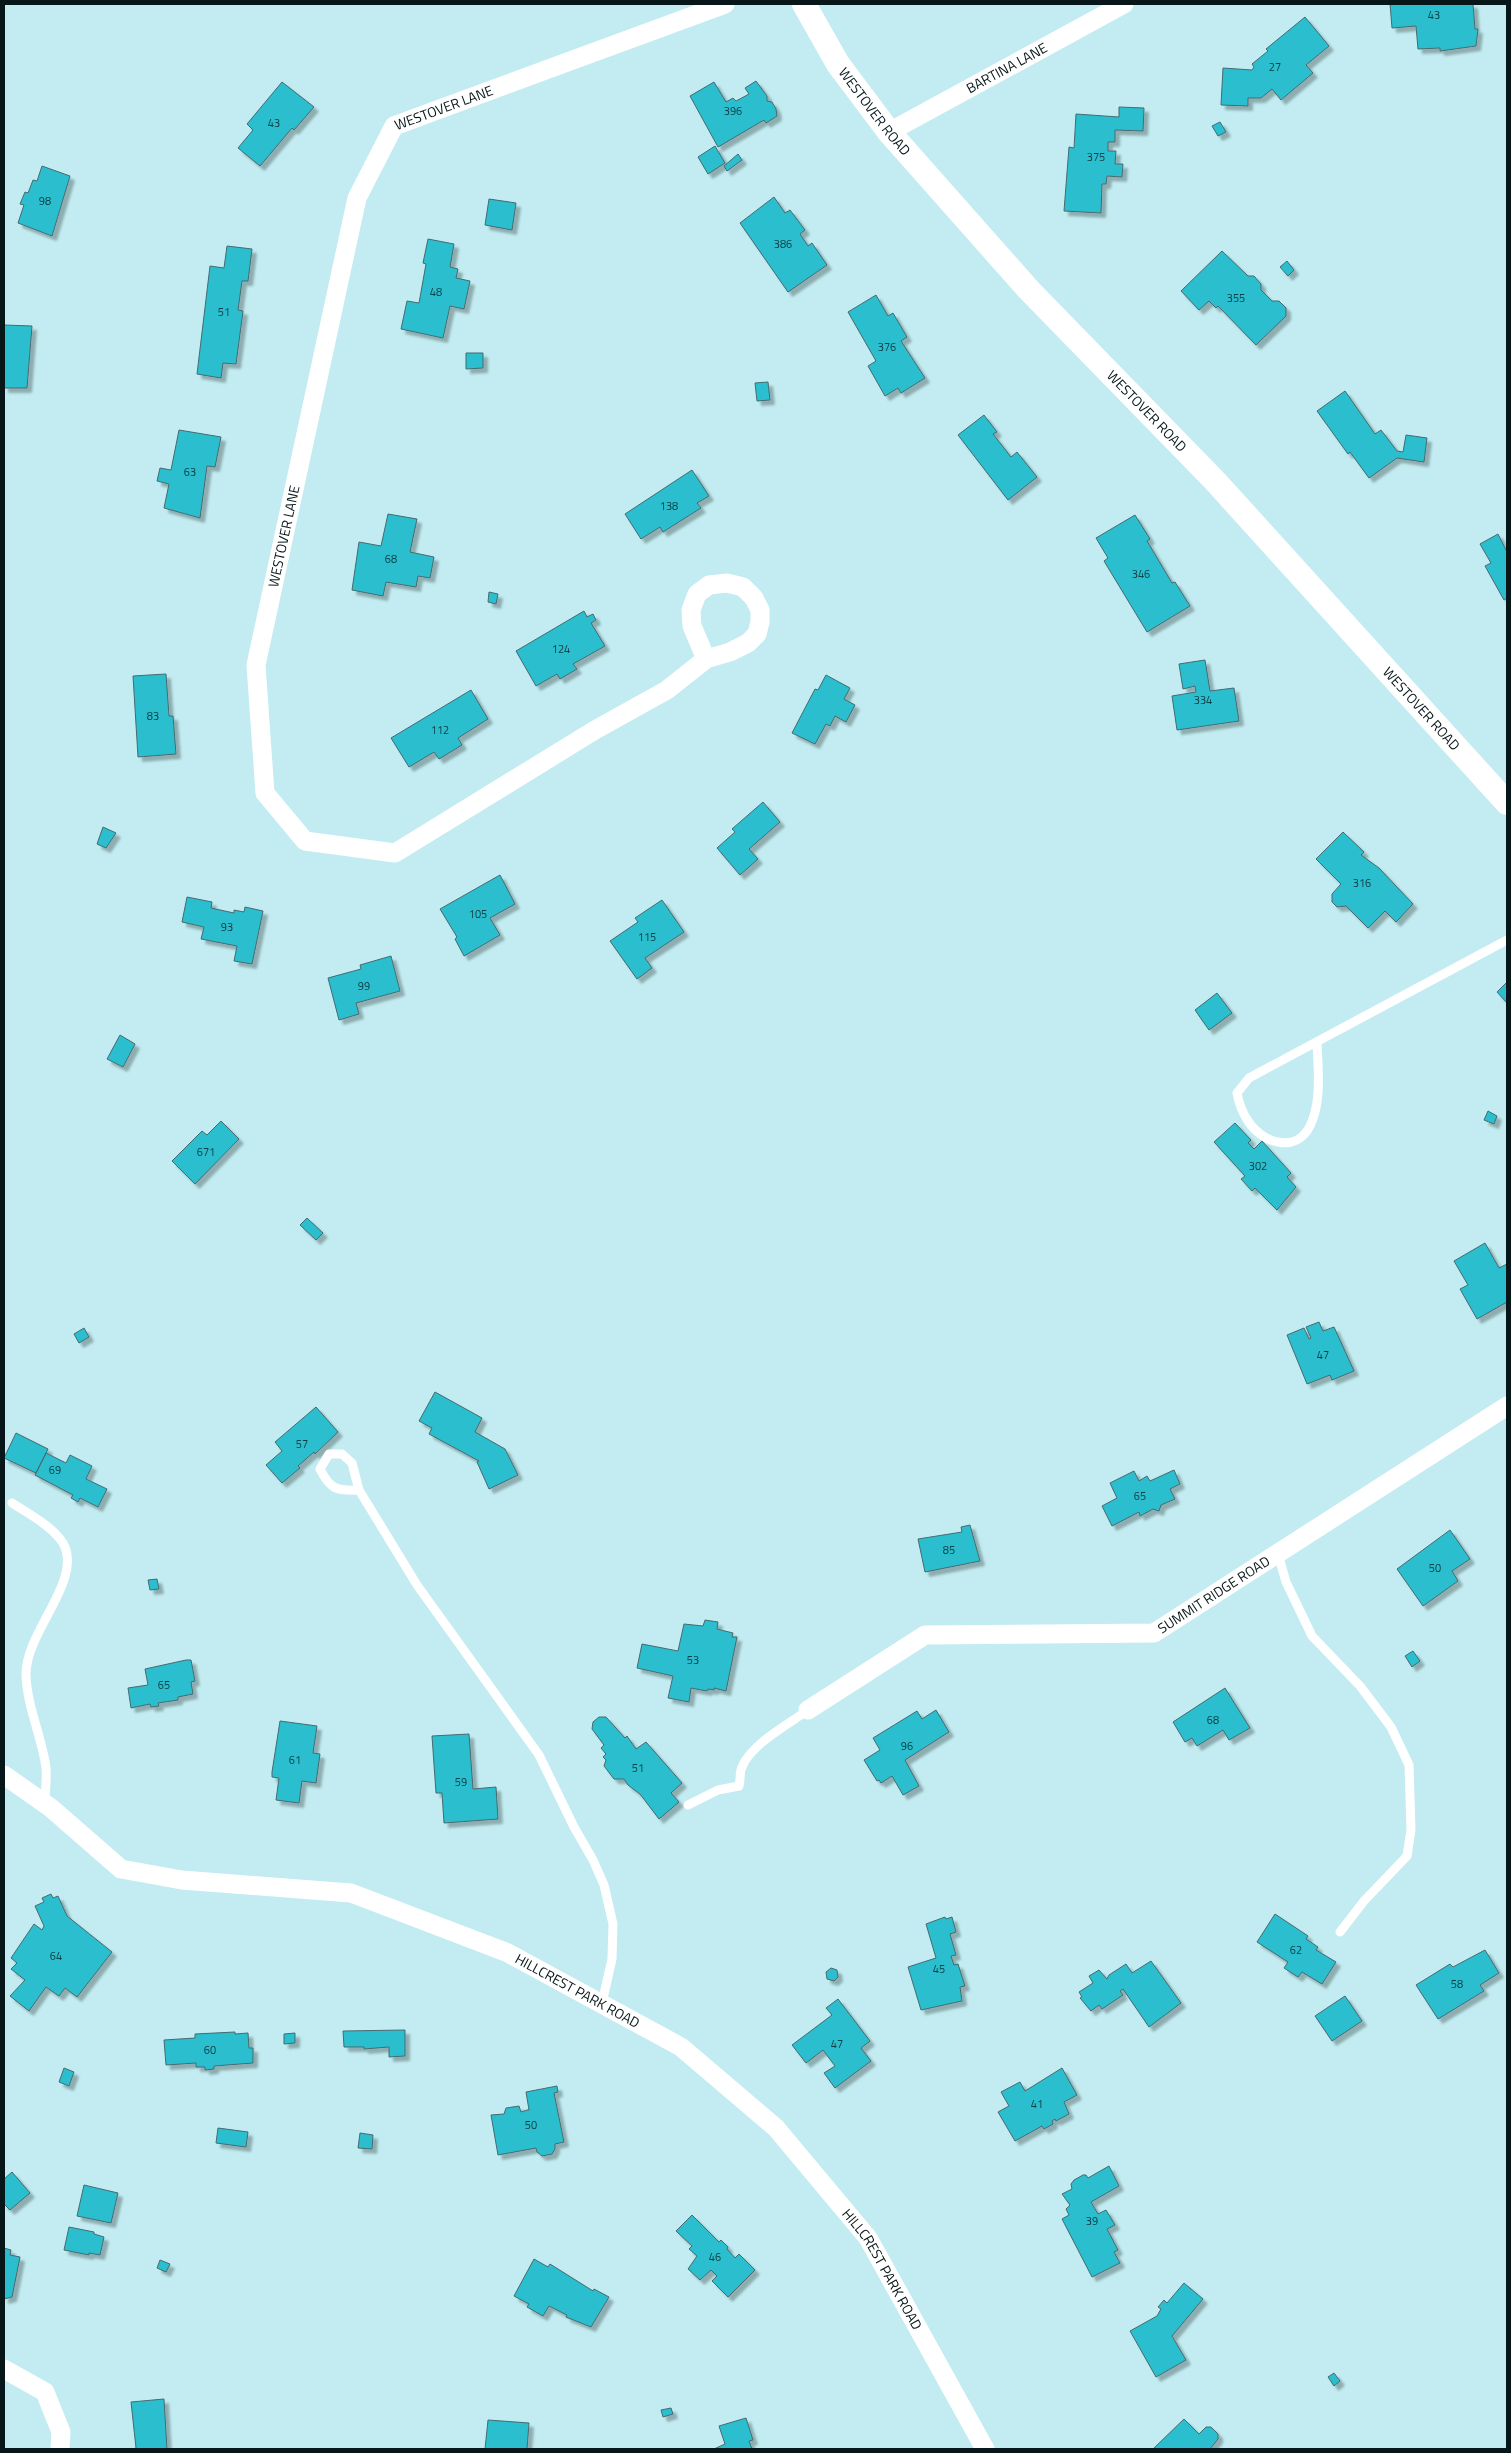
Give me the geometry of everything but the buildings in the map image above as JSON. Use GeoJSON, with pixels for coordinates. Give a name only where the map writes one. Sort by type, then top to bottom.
{"type":"FeatureCollection","features":[{"type":"Feature","properties":{"kind":"street","name":"WESTOVER LANE"},"geometry":{"type":"LineString","coordinates":[[706,660],[667,690],[595,730],[395,853],[305,841],[264,793],[256,665],[357,198],[394,126],[725,4]]}},
{"type":"Feature","properties":{"kind":"street","name":"WESTOVER ROAD"},"geometry":{"type":"LineString","coordinates":[[804,4],[838,64],[888,132],[1028,289],[1216,482],[1503,791]]}},
{"type":"Feature","properties":{"kind":"street","name":"BARTINA LANE"},"geometry":{"type":"LineString","coordinates":[[888,132],[1124,4]]}},
{"type":"Feature","properties":{"kind":"street","name":"SUMMIT RIDGE ROAD"},"geometry":{"type":"LineString","coordinates":[[808,1710],[925,1635],[1154,1633],[1507,1406]]}},
{"type":"Feature","properties":{"kind":"street","name":"HILLCREST PARK ROAD"},"geometry":{"type":"LineString","coordinates":[[4,1775],[45,1804],[122,1868],[182,1880],[351,1893],[508,1953],[681,2047],[776,2128],[868,2238],[985,2449]]}},
{"type":"Feature","properties":{"kind":"street"},"geometry":{"type":"LineString","coordinates":[[4,2369],[45,2392],[61,2432],[60,2449]]}},
{"type":"Feature","properties":{"kind":"lane"},"geometry":{"type":"LineString","coordinates":[[1317,1042],[1316,1109],[1309,1127],[1300,1140],[1287,1144],[1269,1141],[1249,1123],[1240,1107],[1237,1093],[1249,1078],[1507,940]]}},
{"type":"Feature","properties":{"kind":"lane"},"geometry":{"type":"LineString","coordinates":[[359,1490],[343,1490],[328,1484],[320,1469],[329,1454],[342,1454],[352,1463],[359,1490],[417,1585],[539,1755],[574,1827],[594,1860],[604,1885],[613,1924],[612,1959],[602,2003]]}},
{"type":"Feature","properties":{"kind":"lane"},"geometry":{"type":"LineString","coordinates":[[12,1503],[47,1526],[62,1542],[66,1553],[68,1572],[28,1652],[26,1675],[46,1769],[45,1804]]}},
{"type":"Feature","properties":{"kind":"lane"},"geometry":{"type":"LineString","coordinates":[[1278,1554],[1286,1582],[1312,1636],[1370,1699],[1391,1727],[1409,1765],[1412,1830],[1407,1856],[1364,1901],[1340,1932]]}},
{"type":"Feature","properties":{"kind":"lane"},"geometry":{"type":"LineString","coordinates":[[688,1805],[718,1790],[739,1786],[741,1768],[746,1758],[756,1747],[808,1710]]}}]}
